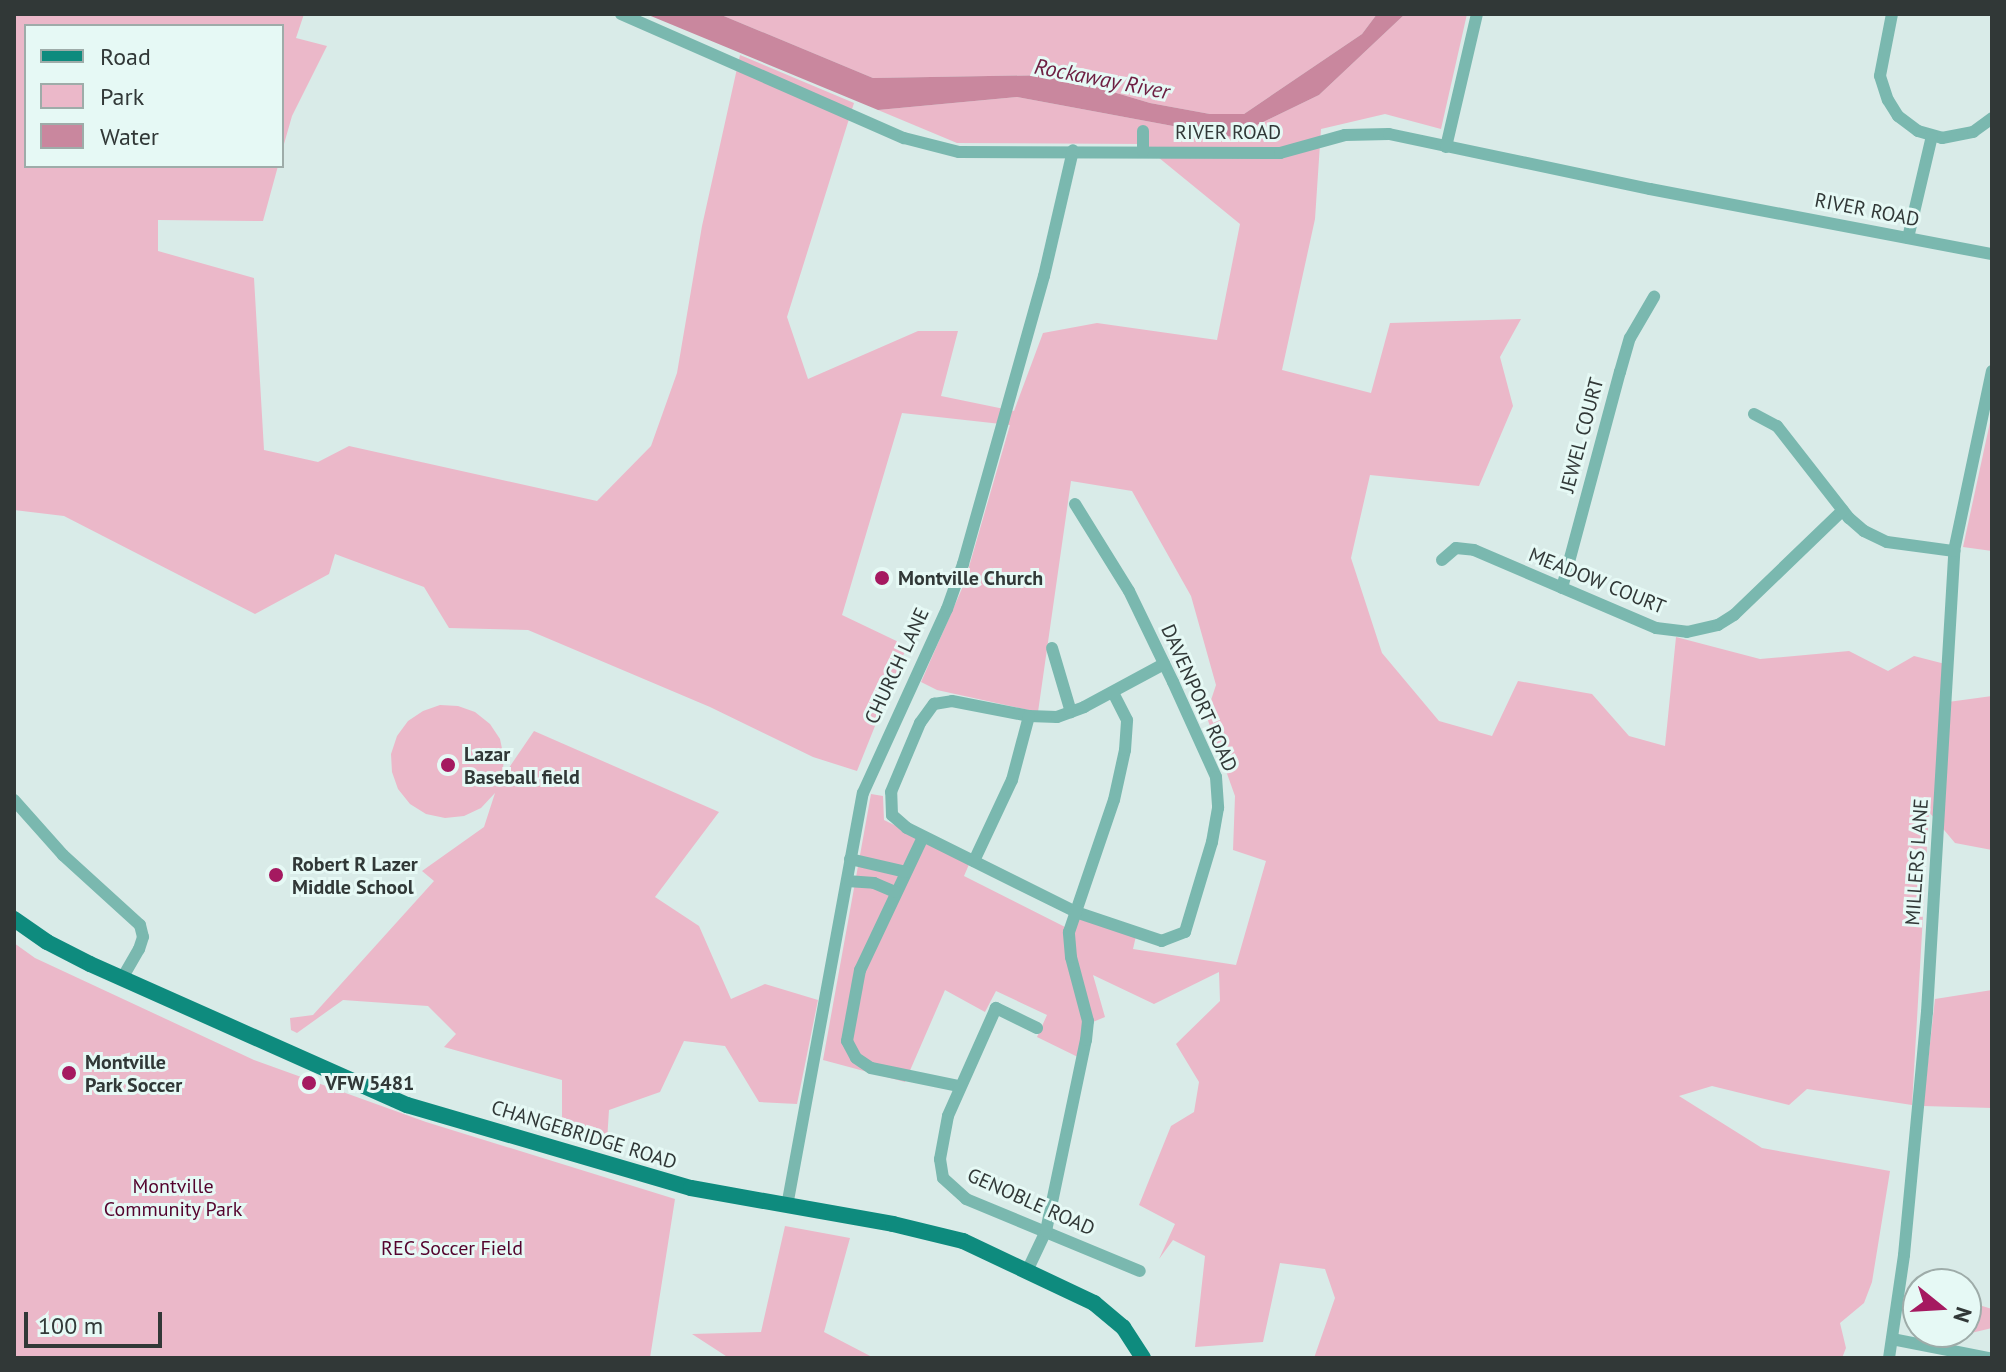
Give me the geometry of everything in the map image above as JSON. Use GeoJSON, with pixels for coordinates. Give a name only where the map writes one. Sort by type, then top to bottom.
{"type":"FeatureCollection","features":[{"type":"Feature","properties":{"kind":"main road","name":"CHANGEBRIDGE ROAD"},"geometry":{"type":"LineString","coordinates":[[14,919],[47,942],[122,978],[407,1105],[691,1188],[932,1233],[1028,1269],[1105,1310],[1131,1337],[1143,1358]]}},
{"type":"Feature","properties":{"kind":"street","name":"RIVER ROAD"},"geometry":{"type":"LineString","coordinates":[[621,14],[904,138],[969,153],[1073,150],[1280,153],[1345,135],[1389,134],[1992,254]]}},
{"type":"Feature","properties":{"kind":"street"},"geometry":{"type":"LineString","coordinates":[[1446,147],[1477,14]]}},
{"type":"Feature","properties":{"kind":"street"},"geometry":{"type":"LineString","coordinates":[[1892,14],[1880,63],[1883,88],[1898,116],[1918,131],[1932,136],[1961,136],[1992,118]]}},
{"type":"Feature","properties":{"kind":"street"},"geometry":{"type":"LineString","coordinates":[[1143,131],[1143,151]]}},
{"type":"Feature","properties":{"kind":"street"},"geometry":{"type":"LineString","coordinates":[[1908,238],[1932,136]]}},
{"type":"Feature","properties":{"kind":"street","name":"CHURCH LANE"},"geometry":{"type":"LineString","coordinates":[[787,1206],[863,793],[872,766],[947,609],[963,564],[1044,276],[1073,150]]}},
{"type":"Feature","properties":{"kind":"street","name":"JEWEL COURT"},"geometry":{"type":"LineString","coordinates":[[1562,588],[1630,338],[1654,297]]}},
{"type":"Feature","properties":{"kind":"street","name":"MILLERS LANE"},"geometry":{"type":"LineString","coordinates":[[1889,1358],[1924,1049],[1941,821],[1954,551],[1992,371]]}},
{"type":"Feature","properties":{"kind":"street"},"geometry":{"type":"LineString","coordinates":[[1754,414],[1777,426],[1843,510],[1864,531],[1887,542],[1954,551]]}},
{"type":"Feature","properties":{"kind":"street","name":"DAVENPORT ROAD"},"geometry":{"type":"LineString","coordinates":[[1029,716],[952,701],[934,704],[920,723],[891,792],[892,815],[900,824],[923,837],[1076,912],[1162,941],[1180,936],[1191,918],[1212,842],[1218,789],[1210,764],[1129,591],[1075,504]]}},
{"type":"Feature","properties":{"kind":"street","name":"MEADOW COURT"},"geometry":{"type":"LineString","coordinates":[[1442,560],[1456,548],[1466,547],[1662,630],[1687,632],[1706,629],[1734,615],[1843,510]]}},
{"type":"Feature","properties":{"kind":"street"},"geometry":{"type":"LineString","coordinates":[[1052,648],[1071,712]]}},
{"type":"Feature","properties":{"kind":"street"},"geometry":{"type":"LineString","coordinates":[[974,861],[1012,780],[1029,716],[1057,717],[1071,712],[1164,664]]}},
{"type":"Feature","properties":{"kind":"street"},"geometry":{"type":"LineString","coordinates":[[1028,1269],[1046,1231],[1088,1027],[1069,945],[1076,912],[1114,800],[1125,750],[1128,726],[1113,692]]}},
{"type":"Feature","properties":{"kind":"street"},"geometry":{"type":"LineString","coordinates":[[14,800],[63,855],[140,925],[143,937],[139,949],[122,978]]}},
{"type":"Feature","properties":{"kind":"street"},"geometry":{"type":"LineString","coordinates":[[923,837],[860,970],[846,1029],[848,1048],[860,1062],[871,1068],[959,1086]]}},
{"type":"Feature","properties":{"kind":"street"},"geometry":{"type":"LineString","coordinates":[[850,859],[906,872]]}},
{"type":"Feature","properties":{"kind":"street"},"geometry":{"type":"LineString","coordinates":[[847,881],[874,883],[895,892]]}},
{"type":"Feature","properties":{"kind":"street","name":"GENOBLE ROAD"},"geometry":{"type":"LineString","coordinates":[[1037,1028],[996,1008],[948,1116],[940,1159],[946,1183],[966,1199],[1140,1271]]}},
{"type":"Feature","properties":{"kind":"street"},"geometry":{"type":"LineString","coordinates":[[1892,1339],[1989,1358]]}},
{"type":"Feature","properties":{"kind":"green space"},"geometry":{"type":"Polygon","coordinates":[[[14,14],[304,14],[296,38],[327,46],[292,116],[284,144],[284,24],[24,24],[24,168],[277,168],[263,221],[158,220],[158,251],[254,278],[264,450],[318,462],[349,446],[597,501],[651,446],[677,373],[702,226],[740,55],[854,103],[787,317],[808,379],[918,331],[958,331],[941,396],[1014,411],[1043,333],[1097,323],[1217,340],[1240,224],[1142,144],[957,143],[878,110],[1017,97],[1232,137],[1319,95],[1405,14],[1467,14],[1441,129],[1385,114],[1321,129],[1315,219],[1282,370],[1371,393],[1390,323],[1521,319],[1500,357],[1513,406],[1479,486],[1370,475],[1351,558],[1382,653],[1439,721],[1492,736],[1518,681],[1592,694],[1629,736],[1665,746],[1676,637],[1760,659],[1849,651],[1888,671],[1914,656],[1949,665],[1948,702],[1992,696],[1992,850],[1955,843],[1929,812],[1912,1105],[1807,1089],[1789,1105],[1712,1086],[1679,1096],[1762,1148],[1890,1171],[1872,1282],[1864,1303],[1840,1323],[1846,1348],[1842,1358],[1314,1358],[1335,1298],[1325,1269],[1280,1263],[1263,1342],[1195,1347],[1205,1256],[1173,1240],[1159,1259],[1175,1224],[1139,1205],[1171,1126],[1194,1112],[1199,1082],[1176,1044],[1220,1001],[1219,972],[1154,1004],[1093,975],[1105,1017],[1088,1024],[1084,1060],[1037,1037],[1047,1015],[996,991],[985,1012],[945,990],[905,1082],[823,1060],[871,794],[883,796],[884,820],[970,862],[964,876],[1073,931],[1080,913],[1136,936],[1133,949],[1236,965],[1266,861],[1233,850],[1235,796],[1206,715],[1216,685],[1191,596],[1132,491],[1071,481],[1038,712],[937,690],[921,682],[964,584],[1010,425],[902,413],[842,615],[907,646],[857,771],[813,757],[710,707],[528,630],[449,628],[424,587],[335,554],[329,574],[255,614],[64,516],[14,510],[14,14]]]}},
{"type":"Feature","properties":{"kind":"green space"},"geometry":{"type":"Polygon","coordinates":[[[719,14],[1377,14],[1362,34],[1244,114],[1210,114],[1150,103],[1056,75],[873,78],[719,14]]]}},
{"type":"Feature","properties":{"kind":"green space"},"geometry":{"type":"Polygon","coordinates":[[[1992,413],[1992,551],[1963,547],[1992,413]]]}},
{"type":"Feature","properties":{"kind":"green space"},"geometry":{"type":"Polygon","coordinates":[[[440,705],[458,706],[475,712],[490,724],[500,739],[504,758],[502,778],[534,731],[719,812],[655,897],[699,926],[731,999],[765,984],[818,1000],[797,1104],[759,1102],[725,1046],[684,1041],[660,1092],[609,1110],[607,1141],[562,1128],[562,1080],[444,1047],[456,1034],[428,1006],[343,1000],[297,1033],[291,1030],[290,1018],[313,1015],[434,881],[422,871],[484,827],[495,793],[481,808],[464,816],[445,818],[426,814],[410,804],[398,789],[392,772],[391,754],[397,736],[408,721],[440,705]]]}},
{"type":"Feature","properties":{"kind":"green space","name":"Montville Community Park"},"geometry":{"type":"Polygon","coordinates":[[[14,943],[35,958],[254,1060],[426,1122],[675,1199],[650,1358],[14,1358],[14,943]]]}},
{"type":"Feature","properties":{"kind":"green space"},"geometry":{"type":"Polygon","coordinates":[[[1992,990],[1992,1108],[1923,1106],[1935,999],[1992,990]]]}},
{"type":"Feature","properties":{"kind":"green space"},"geometry":{"type":"Polygon","coordinates":[[[785,1226],[850,1238],[824,1332],[874,1358],[729,1358],[692,1334],[761,1332],[785,1226]]]}},
{"type":"Feature","properties":{"kind":"green space"},"geometry":{"type":"Polygon","coordinates":[[[1982,1306],[1992,1309],[1992,1328],[1982,1330],[1982,1306]]]}},
{"type":"Feature","properties":{"kind":"water","name":"Rockaway River"},"geometry":{"type":"Polygon","coordinates":[[[646,14],[719,14],[873,78],[1056,75],[1150,103],[1210,114],[1244,114],[1362,34],[1377,14],[1405,14],[1319,95],[1232,137],[1017,97],[878,110],[646,14]]]}},
{"type":"Feature","properties":{"kind":"place","name":"Montville Church"},"geometry":{"type":"Point","coordinates":[882,578]}},
{"type":"Feature","properties":{"kind":"place","name":"Lazar Baseball field"},"geometry":{"type":"Point","coordinates":[448,765]}},
{"type":"Feature","properties":{"kind":"place","name":"Robert R Lazer Middle School"},"geometry":{"type":"Point","coordinates":[276,875]}},
{"type":"Feature","properties":{"kind":"place","name":"Montville Park Soccer"},"geometry":{"type":"Point","coordinates":[69,1073]}},
{"type":"Feature","properties":{"kind":"place","name":"VFW 5481"},"geometry":{"type":"Point","coordinates":[309,1083]}},
{"type":"Feature","properties":{"kind":"park label","name":"REC Soccer Field"},"geometry":{"type":"Point","coordinates":[452,1248]}}]}
